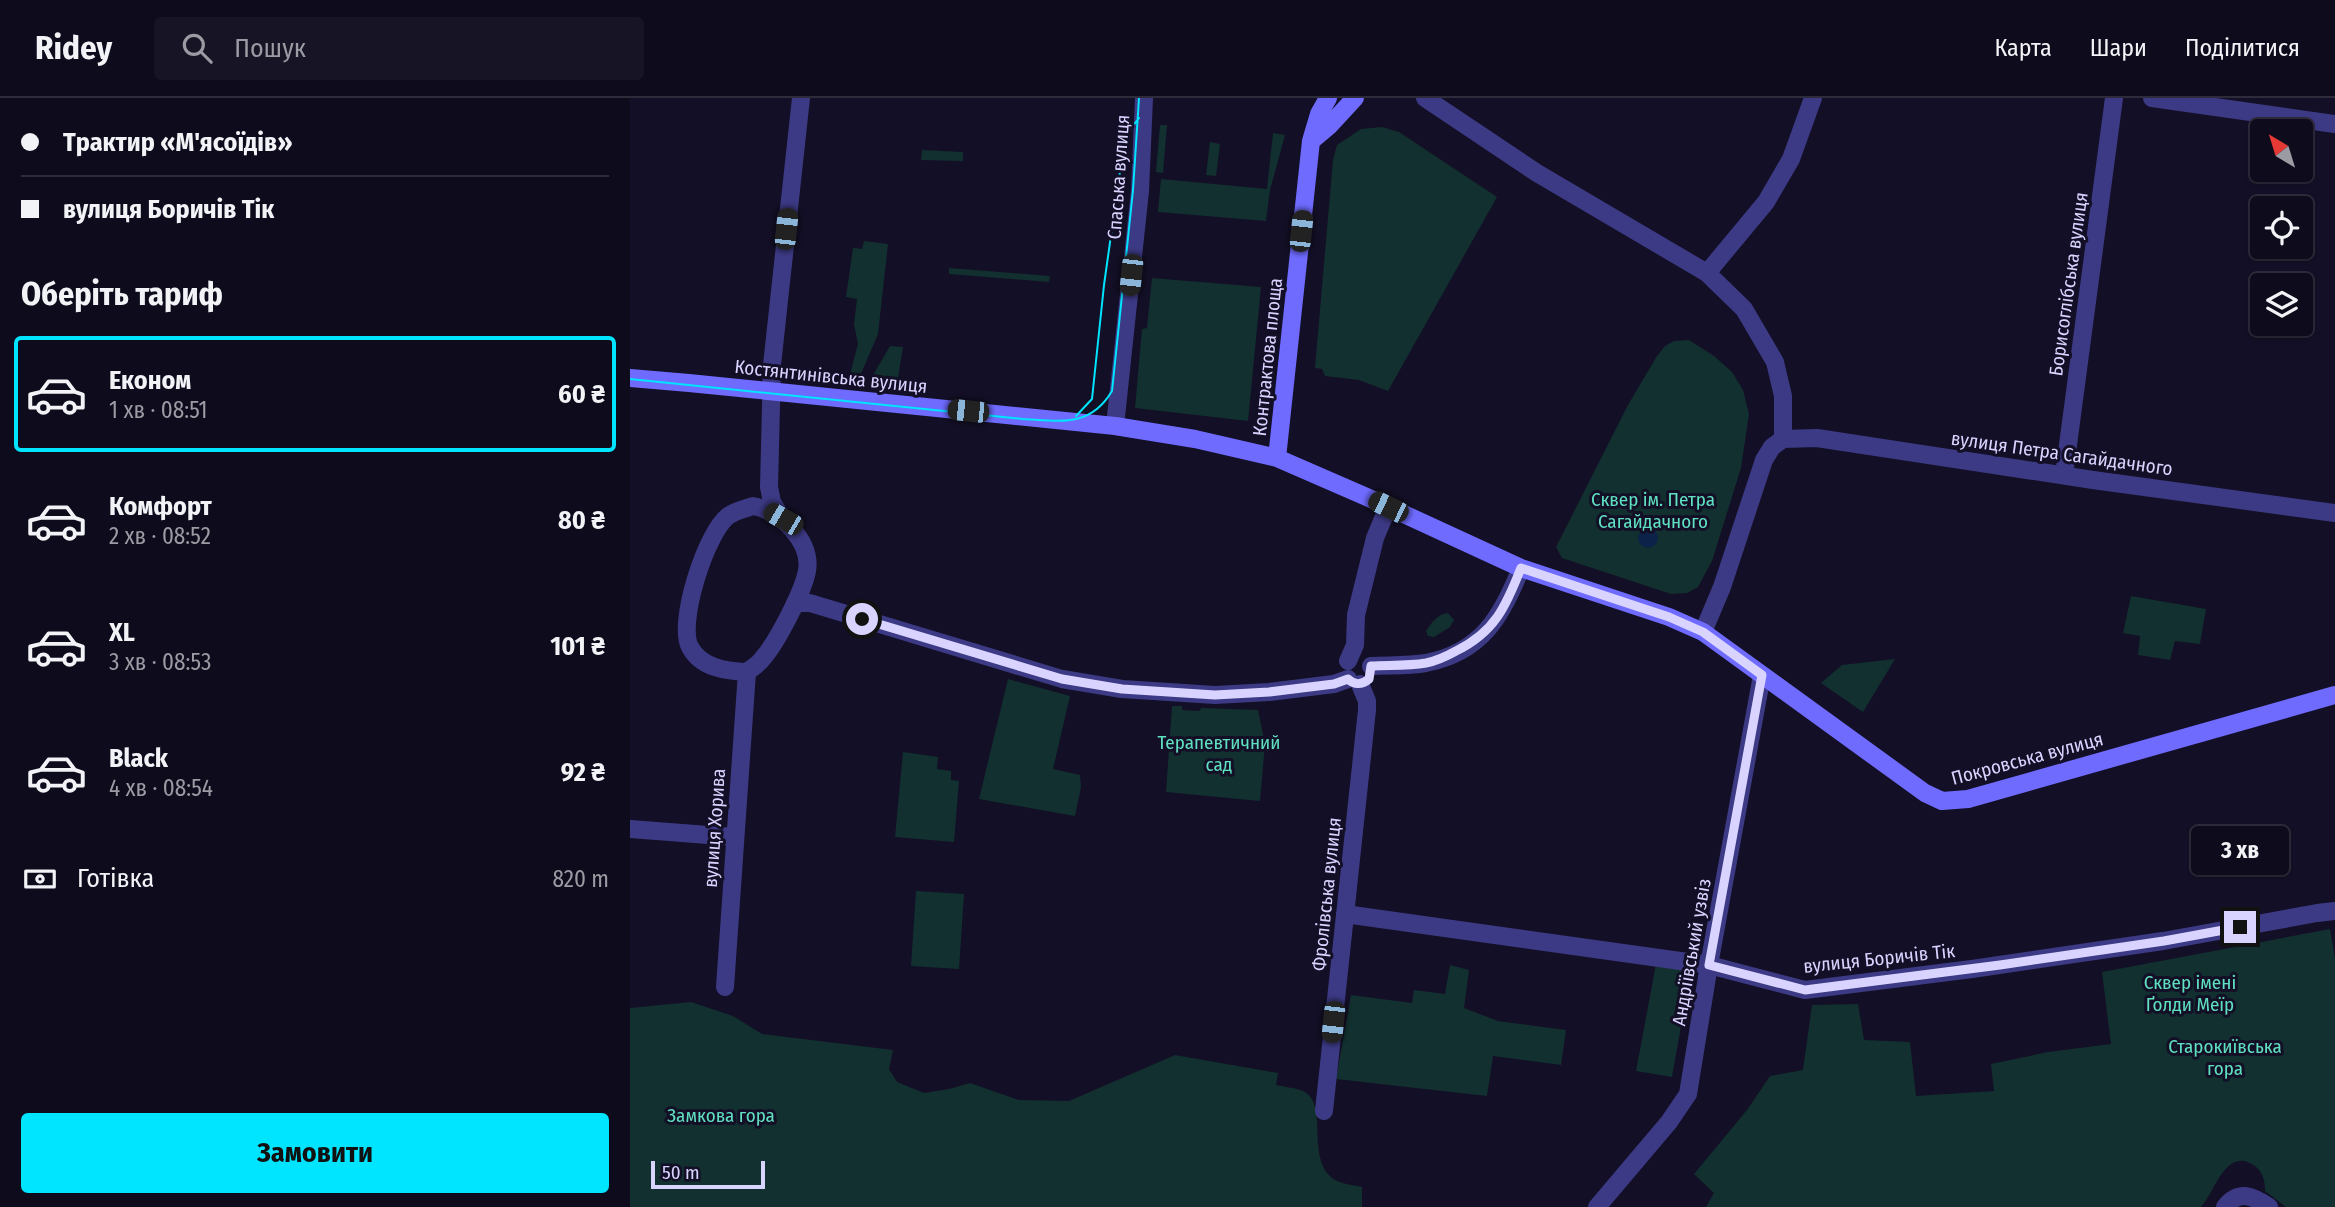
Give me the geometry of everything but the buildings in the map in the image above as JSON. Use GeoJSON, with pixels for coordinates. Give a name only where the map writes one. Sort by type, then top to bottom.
{"type":"FeatureCollection","features":[{"type":"Feature","properties":{"kind":"street"},"geometry":{"type":"LineString","coordinates":[[783,519],[765,509],[752,506],[727,517],[714,532],[694,585],[685,632],[690,648],[704,663],[726,671],[747,672],[762,660],[775,642],[795,603],[807,572],[807,558],[801,544],[783,519],[771,495],[769,458],[772,365],[801,98]]}},
{"type":"Feature","properties":{"kind":"street","name":"Спаська вулиця"},"geometry":{"type":"LineString","coordinates":[[1115,426],[1140,188],[1144,98]]}},
{"type":"Feature","properties":{"kind":"street","name":"Контрактова площа"},"geometry":{"type":"LineString","coordinates":[[1328,98],[1319,114],[1311,141],[1277,458],[1521,568],[1669,617],[1703,632],[1762,675]]}},
{"type":"Feature","properties":{"kind":"street"},"geometry":{"type":"LineString","coordinates":[[1311,141],[1330,125],[1354,98]]}},
{"type":"Feature","properties":{"kind":"street"},"geometry":{"type":"LineString","coordinates":[[1425,98],[1537,173],[1707,272],[1744,309],[1774,362],[1783,396],[1783,439],[1772,447],[1764,460],[1722,587],[1703,632]]}},
{"type":"Feature","properties":{"kind":"street"},"geometry":{"type":"LineString","coordinates":[[1707,272],[1766,202],[1791,159],[1813,98]]}},
{"type":"Feature","properties":{"kind":"street","name":"Борисоглібська вулиця"},"geometry":{"type":"LineString","coordinates":[[2064,475],[2115,98]]}},
{"type":"Feature","properties":{"kind":"street"},"geometry":{"type":"LineString","coordinates":[[2152,98],[2335,124]]}},
{"type":"Feature","properties":{"kind":"street","name":"Костянтинівська вулиця"},"geometry":{"type":"LineString","coordinates":[[630,378],[1115,426],[1195,439],[1277,458]]}},
{"type":"Feature","properties":{"kind":"street","name":"вулиця Петра Сагайдачного"},"geometry":{"type":"LineString","coordinates":[[1783,439],[1817,438],[2335,513]]}},
{"type":"Feature","properties":{"kind":"street"},"geometry":{"type":"LineString","coordinates":[[738,511],[761,486],[769,458]]}},
{"type":"Feature","properties":{"kind":"street"},"geometry":{"type":"LineString","coordinates":[[1357,665],[1356,614],[1375,538],[1388,507]]}},
{"type":"Feature","properties":{"kind":"street"},"geometry":{"type":"LineString","coordinates":[[795,603],[810,603],[1062,679],[1122,689],[1215,695],[1334,684],[1357,665],[1425,663],[1454,652],[1484,635],[1504,609],[1521,568]]}},
{"type":"Feature","properties":{"kind":"street","name":"Фролівська вулиця"},"geometry":{"type":"LineString","coordinates":[[1324,1111],[1367,710],[1357,665]]}},
{"type":"Feature","properties":{"kind":"street","name":"вулиця Хорива"},"geometry":{"type":"LineString","coordinates":[[724,987],[747,672]]}},
{"type":"Feature","properties":{"kind":"street","name":"Покровська вулиця"},"geometry":{"type":"LineString","coordinates":[[1762,675],[1925,793],[1942,801],[1954,802],[2335,695]]}},
{"type":"Feature","properties":{"kind":"street","name":"Андріївський узвіз"},"geometry":{"type":"LineString","coordinates":[[1597,1207],[1669,1122],[1688,1094],[1762,675]]}},
{"type":"Feature","properties":{"kind":"street"},"geometry":{"type":"LineString","coordinates":[[630,829],[734,837]]}},
{"type":"Feature","properties":{"kind":"street","name":"вулиця Боричів Тік"},"geometry":{"type":"LineString","coordinates":[[1345,914],[1709,965],[1805,990],[2150,943],[2335,911]]}},
{"type":"Feature","properties":{"kind":"street"},"geometry":{"type":"LineString","coordinates":[[2225,1207],[2238,1195],[2247,1194],[2269,1207]]}},
{"type":"Feature","properties":{"kind":"green space"},"geometry":{"type":"Polygon","coordinates":[[[1160,125],[1167,125],[1163,173],[1156,172],[1160,125]]]}},
{"type":"Feature","properties":{"kind":"green space"},"geometry":{"type":"Polygon","coordinates":[[[1382,127],[1399,132],[1497,197],[1388,391],[1359,380],[1325,376],[1322,369],[1315,368],[1333,160],[1337,145],[1361,129],[1382,127]]]}},
{"type":"Feature","properties":{"kind":"green space"},"geometry":{"type":"Polygon","coordinates":[[[1273,133],[1285,135],[1270,190],[1266,221],[1158,212],[1161,179],[1267,189],[1273,133]]]}},
{"type":"Feature","properties":{"kind":"green space"},"geometry":{"type":"Polygon","coordinates":[[[1210,142],[1220,144],[1216,176],[1206,175],[1210,142]]]}},
{"type":"Feature","properties":{"kind":"green space"},"geometry":{"type":"Polygon","coordinates":[[[922,150],[963,152],[963,161],[921,160],[922,150]]]}},
{"type":"Feature","properties":{"kind":"green space"},"geometry":{"type":"Polygon","coordinates":[[[864,241],[888,244],[878,334],[857,383],[848,382],[858,344],[854,324],[857,299],[846,297],[853,248],[862,249],[864,241]]]}},
{"type":"Feature","properties":{"kind":"green space"},"geometry":{"type":"Polygon","coordinates":[[[949,268],[1050,276],[1049,282],[949,274],[949,268]]]}},
{"type":"Feature","properties":{"kind":"green space"},"geometry":{"type":"Polygon","coordinates":[[[1152,278],[1261,287],[1248,421],[1135,408],[1142,329],[1147,328],[1152,278]]]}},
{"type":"Feature","properties":{"kind":"green space","name":"Сквер ім. Петра Сагайдачного"},"geometry":{"type":"Polygon","coordinates":[[[1689,340],[1732,372],[1743,390],[1749,414],[1741,468],[1712,561],[1698,587],[1687,593],[1671,594],[1562,558],[1556,547],[1628,405],[1657,356],[1665,346],[1674,341],[1689,340]]]}},
{"type":"Feature","properties":{"kind":"green space"},"geometry":{"type":"Polygon","coordinates":[[[890,346],[903,347],[897,384],[869,382],[890,346]]]}},
{"type":"Feature","properties":{"kind":"green space"},"geometry":{"type":"Polygon","coordinates":[[[2131,596],[2206,609],[2200,644],[2175,641],[2170,660],[2138,655],[2140,636],[2123,633],[2131,596]]]}},
{"type":"Feature","properties":{"kind":"green space"},"geometry":{"type":"Polygon","coordinates":[[[1448,613],[1454,620],[1450,627],[1434,637],[1428,636],[1426,631],[1433,622],[1448,613]]]}},
{"type":"Feature","properties":{"kind":"green space"},"geometry":{"type":"Polygon","coordinates":[[[1895,659],[1863,712],[1821,683],[1842,665],[1895,659]]]}},
{"type":"Feature","properties":{"kind":"green space"},"geometry":{"type":"Polygon","coordinates":[[[1008,679],[1070,696],[1053,769],[1080,775],[1081,787],[1075,816],[979,799],[1008,679]]]}},
{"type":"Feature","properties":{"kind":"green space","name":"Терапевтичний сад"},"geometry":{"type":"Polygon","coordinates":[[[1172,706],[1182,706],[1182,710],[1200,711],[1201,708],[1258,710],[1265,744],[1260,801],[1166,792],[1172,706]]]}},
{"type":"Feature","properties":{"kind":"green space"},"geometry":{"type":"Polygon","coordinates":[[[903,752],[938,757],[937,769],[951,771],[951,780],[959,781],[954,842],[895,837],[903,752]]]}},
{"type":"Feature","properties":{"kind":"green space"},"geometry":{"type":"Polygon","coordinates":[[[916,891],[964,894],[959,969],[911,966],[916,891]]]}},
{"type":"Feature","properties":{"kind":"green space","name":"Старокиївська гора"},"geometry":{"type":"Polygon","coordinates":[[[2330,929],[2335,959],[2335,1207],[2286,1207],[2265,1191],[2264,1180],[2255,1166],[2245,1161],[2236,1161],[2222,1173],[2201,1207],[1706,1207],[1714,1193],[1694,1174],[1747,1110],[1770,1076],[1803,1070],[1812,1005],[1858,1004],[1864,1040],[1910,1042],[1916,1096],[1994,1091],[1991,1064],[2048,1052],[2111,1044],[2102,972],[2330,929]]]}},
{"type":"Feature","properties":{"kind":"green space"},"geometry":{"type":"Polygon","coordinates":[[[1656,964],[1691,970],[1672,1077],[1636,1071],[1656,964]]]}},
{"type":"Feature","properties":{"kind":"green space"},"geometry":{"type":"Polygon","coordinates":[[[1450,965],[1469,970],[1464,1008],[1498,1021],[1566,1030],[1561,1065],[1493,1056],[1487,1096],[1336,1079],[1351,995],[1412,1003],[1414,990],[1445,994],[1450,965]]]}},
{"type":"Feature","properties":{"kind":"green space","name":"Замкова гора"},"geometry":{"type":"Polygon","coordinates":[[[691,1002],[733,1016],[762,1034],[893,1050],[889,1069],[897,1082],[924,1093],[970,1083],[1019,1100],[1069,1101],[1175,1055],[1278,1073],[1276,1085],[1303,1091],[1311,1097],[1317,1119],[1318,1146],[1326,1171],[1335,1180],[1362,1187],[1362,1207],[630,1207],[630,1008],[691,1002]]]}},
{"type":"Feature","properties":{"kind":"water"},"geometry":{"type":"Polygon","coordinates":[[[1648,528],[1655,531],[1658,538],[1655,545],[1648,548],[1641,545],[1638,538],[1641,531],[1648,528]]]}},
{"type":"Feature","properties":{"kind":"tram line"},"geometry":{"type":"LineString","coordinates":[[630,379],[1023,419],[1062,421],[1084,417],[1103,403],[1112,391],[1133,190],[1139,98]]}},
{"type":"Feature","properties":{"kind":"tram line"},"geometry":{"type":"LineString","coordinates":[[1076,416],[1092,399],[1104,285],[1125,136],[1139,118]]}},
{"type":"Feature","properties":{"kind":"route"},"geometry":{"type":"LineString","coordinates":[[862,619],[1062,679],[1122,689],[1215,695],[1269,692],[1334,684],[1348,679],[1360,684],[1369,679],[1371,666],[1425,663],[1464,648],[1484,635],[1496,621],[1504,609],[1521,568],[1669,617],[1703,632],[1762,675],[1709,965],[1805,990],[2000,965],[2240,927]]}},
{"type":"Feature","properties":{"kind":"park label","name":"Сквер імені Ґолди Меїр"},"geometry":{"type":"Point","coordinates":[2190,993]}}]}
